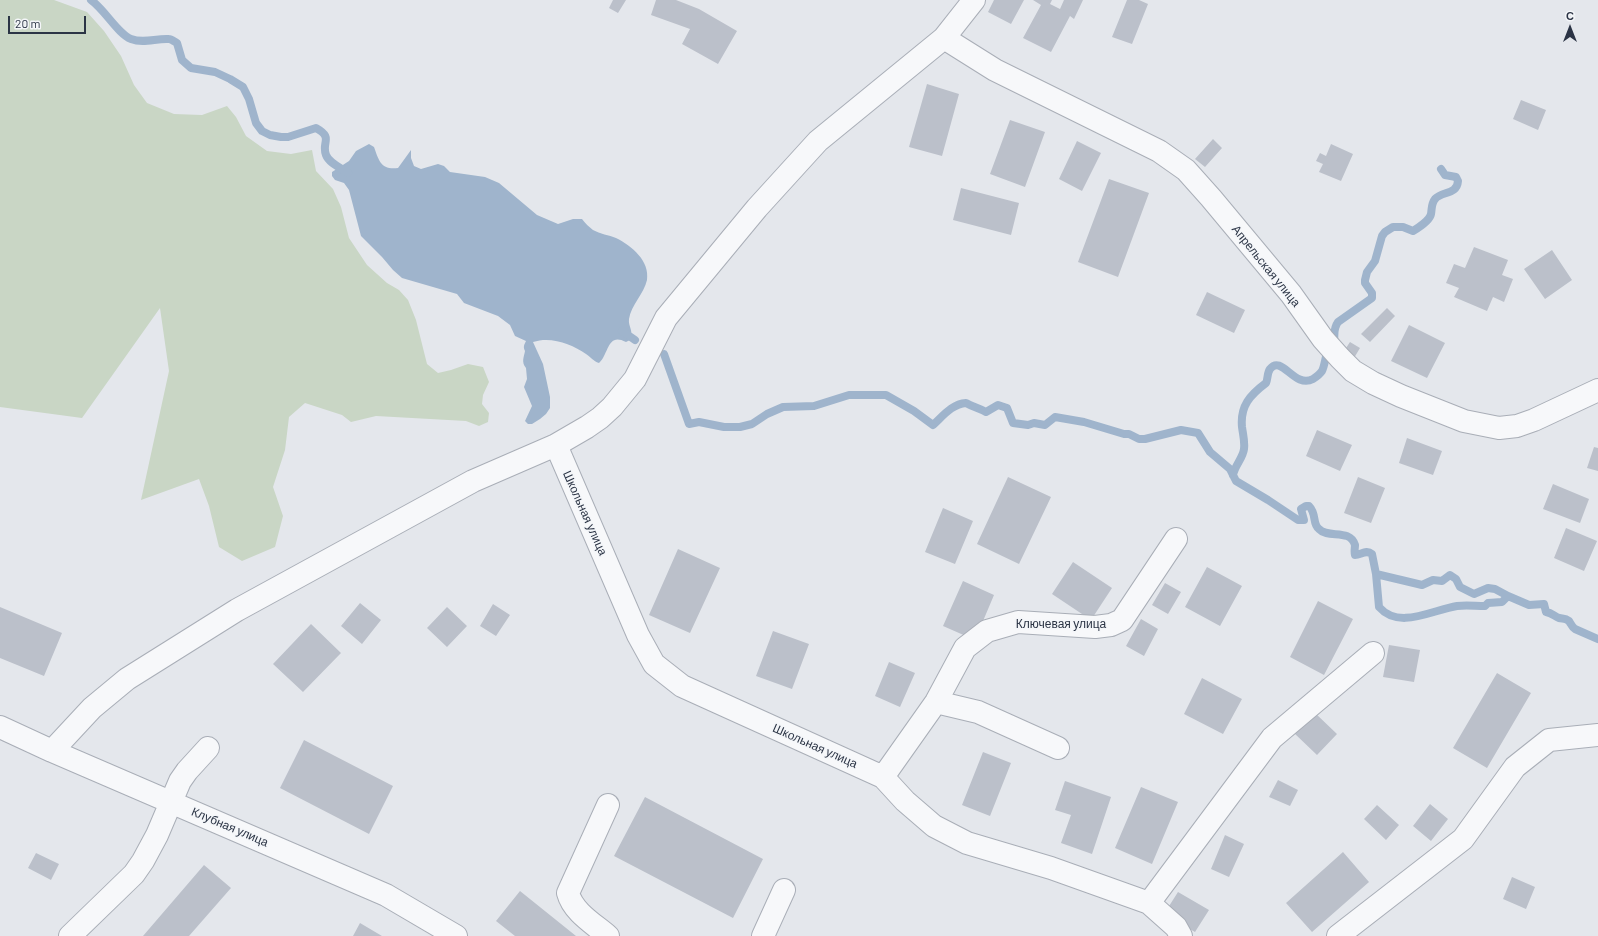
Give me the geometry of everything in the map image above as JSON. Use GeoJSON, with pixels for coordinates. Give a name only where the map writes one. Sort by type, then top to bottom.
{"type":"FeatureCollection","features":[{"type":"Feature","properties":{"kind":"street"},"geometry":{"type":"LineString","coordinates":[[52,751],[92,708],[127,679],[237,610],[473,481],[556,445],[600,418],[623,396],[635,379],[666,318],[757,208],[818,141],[944,38],[974,0]]}},
{"type":"Feature","properties":{"kind":"street","name":"Апрельская улица"},"geometry":{"type":"LineString","coordinates":[[944,38],[995,70],[1159,151],[1186,170],[1291,294],[1340,358],[1353,371],[1373,383],[1401,396],[1464,421],[1499,428],[1517,426],[1534,420],[1598,390]]}},
{"type":"Feature","properties":{"kind":"street","name":"Школьная улица"},"geometry":{"type":"LineString","coordinates":[[556,445],[638,635],[654,664],[682,686],[883,777],[905,801],[934,826],[967,843],[1051,868],[1149,903],[1176,927],[1180,936]]}},
{"type":"Feature","properties":{"kind":"street","name":"Ключевая улица"},"geometry":{"type":"LineString","coordinates":[[883,777],[936,702],[965,648],[987,631],[1018,622],[1095,627],[1111,625],[1122,620],[1176,539]]}},
{"type":"Feature","properties":{"kind":"street"},"geometry":{"type":"LineString","coordinates":[[1149,903],[1272,738],[1373,653]]}},
{"type":"Feature","properties":{"kind":"street"},"geometry":{"type":"LineString","coordinates":[[936,702],[978,712],[1058,748]]}},
{"type":"Feature","properties":{"kind":"street","name":"Клубная улица"},"geometry":{"type":"LineString","coordinates":[[0,727],[52,751],[386,895],[456,936]]}},
{"type":"Feature","properties":{"kind":"street"},"geometry":{"type":"LineString","coordinates":[[1338,936],[1463,839],[1515,767],[1548,740],[1598,735]]}},
{"type":"Feature","properties":{"kind":"street"},"geometry":{"type":"LineString","coordinates":[[70,936],[134,874],[151,849],[180,781],[208,748]]}},
{"type":"Feature","properties":{"kind":"street"},"geometry":{"type":"LineString","coordinates":[[608,805],[568,893],[570,901],[579,911],[608,936]]}},
{"type":"Feature","properties":{"kind":"street"},"geometry":{"type":"LineString","coordinates":[[763,936],[784,890]]}},
{"type":"Feature","properties":{"kind":"green space"},"geometry":{"type":"Polygon","coordinates":[[[0,0],[54,0],[87,12],[104,31],[121,56],[134,85],[147,103],[174,114],[202,115],[227,106],[236,117],[246,136],[267,151],[291,154],[312,150],[316,171],[333,189],[341,207],[349,238],[367,265],[387,283],[399,290],[408,300],[416,320],[427,364],[438,373],[468,364],[483,367],[489,382],[483,395],[482,404],[489,413],[488,422],[479,426],[466,421],[376,416],[351,422],[342,415],[305,403],[289,417],[285,450],[273,487],[283,516],[275,547],[242,561],[219,547],[209,506],[199,479],[141,500],[169,371],[160,308],[82,418],[0,407],[0,0]]]}},
{"type":"Feature","properties":{"kind":"water"},"geometry":{"type":"Polygon","coordinates":[[[369,144],[374,147],[382,164],[388,168],[398,168],[411,150],[411,158],[414,166],[421,169],[438,164],[444,166],[450,172],[485,177],[499,183],[537,215],[558,224],[573,219],[582,219],[593,230],[616,238],[628,245],[643,260],[647,273],[647,280],[643,290],[630,314],[630,340],[626,342],[615,340],[612,342],[599,363],[568,344],[547,340],[533,342],[543,364],[550,397],[550,408],[540,419],[532,424],[528,424],[525,421],[532,406],[524,387],[527,379],[526,368],[523,362],[525,351],[524,346],[526,341],[515,336],[510,325],[498,316],[464,303],[457,294],[402,278],[361,236],[349,190],[344,183],[335,180],[332,176],[332,172],[349,161],[356,151],[369,144]]]}},
{"type":"Feature","properties":{"kind":"building"},"geometry":{"type":"Polygon","coordinates":[[[613,0],[626,0],[618,13],[609,8],[613,0]]]}},
{"type":"Feature","properties":{"kind":"building"},"geometry":{"type":"Polygon","coordinates":[[[656,0],[676,0],[699,9],[737,31],[718,64],[682,44],[690,29],[651,15],[656,0]]]}},
{"type":"Feature","properties":{"kind":"building"},"geometry":{"type":"Polygon","coordinates":[[[994,0],[1024,0],[1011,24],[988,12],[994,0]]]}},
{"type":"Feature","properties":{"kind":"building"},"geometry":{"type":"Polygon","coordinates":[[[1033,0],[1052,0],[1050,4],[1060,9],[1064,0],[1083,0],[1074,19],[1070,16],[1051,52],[1023,38],[1041,5],[1033,0]]]}},
{"type":"Feature","properties":{"kind":"building"},"geometry":{"type":"Polygon","coordinates":[[[1127,0],[1139,0],[1148,4],[1132,44],[1112,37],[1127,0]]]}},
{"type":"Feature","properties":{"kind":"building"},"geometry":{"type":"Polygon","coordinates":[[[927,84],[959,94],[942,156],[909,147],[927,84]]]}},
{"type":"Feature","properties":{"kind":"building"},"geometry":{"type":"Polygon","coordinates":[[[1521,100],[1546,110],[1538,130],[1513,119],[1521,100]]]}},
{"type":"Feature","properties":{"kind":"building"},"geometry":{"type":"Polygon","coordinates":[[[1010,120],[1045,132],[1025,187],[990,174],[1010,120]]]}},
{"type":"Feature","properties":{"kind":"building"},"geometry":{"type":"Polygon","coordinates":[[[1213,139],[1222,148],[1205,167],[1195,159],[1213,139]]]}},
{"type":"Feature","properties":{"kind":"building"},"geometry":{"type":"Polygon","coordinates":[[[1077,141],[1101,153],[1082,191],[1059,179],[1077,141]]]}},
{"type":"Feature","properties":{"kind":"building"},"geometry":{"type":"Polygon","coordinates":[[[1331,144],[1353,154],[1341,181],[1319,172],[1323,164],[1316,161],[1320,153],[1326,156],[1331,144]]]}},
{"type":"Feature","properties":{"kind":"building"},"geometry":{"type":"Polygon","coordinates":[[[1109,179],[1149,193],[1118,277],[1078,262],[1109,179]]]}},
{"type":"Feature","properties":{"kind":"building"},"geometry":{"type":"Polygon","coordinates":[[[961,188],[1019,203],[1011,235],[953,220],[961,188]]]}},
{"type":"Feature","properties":{"kind":"building"},"geometry":{"type":"Polygon","coordinates":[[[1474,247],[1508,260],[1502,275],[1513,279],[1504,302],[1493,297],[1487,311],[1454,297],[1459,288],[1446,283],[1454,264],[1465,268],[1474,247]]]}},
{"type":"Feature","properties":{"kind":"building"},"geometry":{"type":"Polygon","coordinates":[[[1552,250],[1572,280],[1545,299],[1524,269],[1552,250]]]}},
{"type":"Feature","properties":{"kind":"building"},"geometry":{"type":"Polygon","coordinates":[[[1207,292],[1245,310],[1234,333],[1196,315],[1207,292]]]}},
{"type":"Feature","properties":{"kind":"building"},"geometry":{"type":"Polygon","coordinates":[[[1387,308],[1395,316],[1370,342],[1361,334],[1387,308]]]}},
{"type":"Feature","properties":{"kind":"building"},"geometry":{"type":"Polygon","coordinates":[[[1409,325],[1445,343],[1427,378],[1391,361],[1409,325]]]}},
{"type":"Feature","properties":{"kind":"building"},"geometry":{"type":"Polygon","coordinates":[[[1350,342],[1360,348],[1354,358],[1344,351],[1350,342]]]}},
{"type":"Feature","properties":{"kind":"building"},"geometry":{"type":"Polygon","coordinates":[[[1317,430],[1352,445],[1340,471],[1306,456],[1317,430]]]}},
{"type":"Feature","properties":{"kind":"building"},"geometry":{"type":"Polygon","coordinates":[[[1407,438],[1442,451],[1433,475],[1399,463],[1407,438]]]}},
{"type":"Feature","properties":{"kind":"building"},"geometry":{"type":"Polygon","coordinates":[[[1594,447],[1598,448],[1598,471],[1587,468],[1594,447]]]}},
{"type":"Feature","properties":{"kind":"building"},"geometry":{"type":"Polygon","coordinates":[[[1008,477],[1051,497],[1019,564],[977,544],[1008,477]]]}},
{"type":"Feature","properties":{"kind":"building"},"geometry":{"type":"Polygon","coordinates":[[[1358,477],[1385,488],[1371,523],[1344,513],[1358,477]]]}},
{"type":"Feature","properties":{"kind":"building"},"geometry":{"type":"Polygon","coordinates":[[[1553,484],[1589,499],[1580,523],[1543,509],[1553,484]]]}},
{"type":"Feature","properties":{"kind":"building"},"geometry":{"type":"Polygon","coordinates":[[[943,508],[973,521],[955,564],[925,552],[943,508]]]}},
{"type":"Feature","properties":{"kind":"building"},"geometry":{"type":"Polygon","coordinates":[[[1566,528],[1597,541],[1584,571],[1554,558],[1566,528]]]}},
{"type":"Feature","properties":{"kind":"building"},"geometry":{"type":"Polygon","coordinates":[[[678,549],[720,568],[690,633],[649,615],[678,549]]]}},
{"type":"Feature","properties":{"kind":"building"},"geometry":{"type":"Polygon","coordinates":[[[1073,562],[1112,588],[1091,620],[1052,594],[1073,562]]]}},
{"type":"Feature","properties":{"kind":"building"},"geometry":{"type":"Polygon","coordinates":[[[1207,567],[1242,586],[1220,626],[1185,607],[1207,567]]]}},
{"type":"Feature","properties":{"kind":"building"},"geometry":{"type":"Polygon","coordinates":[[[963,581],[994,595],[975,640],[943,626],[963,581]]]}},
{"type":"Feature","properties":{"kind":"building"},"geometry":{"type":"Polygon","coordinates":[[[1165,583],[1181,592],[1168,614],[1152,605],[1165,583]]]}},
{"type":"Feature","properties":{"kind":"building"},"geometry":{"type":"Polygon","coordinates":[[[1318,601],[1353,619],[1324,675],[1290,657],[1318,601]]]}},
{"type":"Feature","properties":{"kind":"building"},"geometry":{"type":"Polygon","coordinates":[[[360,603],[381,620],[362,644],[341,626],[360,603]]]}},
{"type":"Feature","properties":{"kind":"building"},"geometry":{"type":"Polygon","coordinates":[[[493,604],[510,615],[496,636],[480,626],[493,604]]]}},
{"type":"Feature","properties":{"kind":"building"},"geometry":{"type":"Polygon","coordinates":[[[0,607],[62,633],[44,676],[0,658],[0,607]]]}},
{"type":"Feature","properties":{"kind":"building"},"geometry":{"type":"Polygon","coordinates":[[[447,607],[467,626],[447,647],[427,628],[447,607]]]}},
{"type":"Feature","properties":{"kind":"building"},"geometry":{"type":"Polygon","coordinates":[[[1141,619],[1158,629],[1144,656],[1126,646],[1141,619]]]}},
{"type":"Feature","properties":{"kind":"building"},"geometry":{"type":"Polygon","coordinates":[[[311,624],[341,653],[303,692],[273,664],[311,624]]]}},
{"type":"Feature","properties":{"kind":"building"},"geometry":{"type":"Polygon","coordinates":[[[773,631],[809,644],[792,689],[756,676],[773,631]]]}},
{"type":"Feature","properties":{"kind":"building"},"geometry":{"type":"Polygon","coordinates":[[[1389,645],[1420,650],[1414,682],[1383,677],[1389,645]]]}},
{"type":"Feature","properties":{"kind":"building"},"geometry":{"type":"Polygon","coordinates":[[[889,662],[915,673],[900,707],[875,696],[889,662]]]}},
{"type":"Feature","properties":{"kind":"building"},"geometry":{"type":"Polygon","coordinates":[[[1497,673],[1531,693],[1487,768],[1453,748],[1497,673]]]}},
{"type":"Feature","properties":{"kind":"building"},"geometry":{"type":"Polygon","coordinates":[[[1202,678],[1242,699],[1223,734],[1184,714],[1202,678]]]}},
{"type":"Feature","properties":{"kind":"building"},"geometry":{"type":"Polygon","coordinates":[[[1314,712],[1337,734],[1317,755],[1294,733],[1314,712]]]}},
{"type":"Feature","properties":{"kind":"building"},"geometry":{"type":"Polygon","coordinates":[[[304,740],[393,786],[369,834],[280,788],[304,740]]]}},
{"type":"Feature","properties":{"kind":"building"},"geometry":{"type":"Polygon","coordinates":[[[983,752],[1011,763],[990,816],[962,805],[983,752]]]}},
{"type":"Feature","properties":{"kind":"building"},"geometry":{"type":"Polygon","coordinates":[[[1278,780],[1298,790],[1290,806],[1269,797],[1278,780]]]}},
{"type":"Feature","properties":{"kind":"building"},"geometry":{"type":"Polygon","coordinates":[[[1065,781],[1111,797],[1092,854],[1061,843],[1071,815],[1055,810],[1065,781]]]}},
{"type":"Feature","properties":{"kind":"building"},"geometry":{"type":"Polygon","coordinates":[[[1141,787],[1178,802],[1152,864],[1115,848],[1141,787]]]}},
{"type":"Feature","properties":{"kind":"building"},"geometry":{"type":"Polygon","coordinates":[[[645,797],[763,859],[733,918],[614,856],[645,797]]]}},
{"type":"Feature","properties":{"kind":"building"},"geometry":{"type":"Polygon","coordinates":[[[1430,804],[1448,819],[1431,841],[1413,826],[1430,804]]]}},
{"type":"Feature","properties":{"kind":"building"},"geometry":{"type":"Polygon","coordinates":[[[1377,805],[1399,825],[1386,840],[1364,819],[1377,805]]]}},
{"type":"Feature","properties":{"kind":"building"},"geometry":{"type":"Polygon","coordinates":[[[1225,835],[1244,844],[1229,877],[1211,869],[1225,835]]]}},
{"type":"Feature","properties":{"kind":"building"},"geometry":{"type":"Polygon","coordinates":[[[1343,852],[1369,882],[1312,932],[1286,903],[1343,852]]]}},
{"type":"Feature","properties":{"kind":"building"},"geometry":{"type":"Polygon","coordinates":[[[36,853],[59,864],[51,880],[28,868],[36,853]]]}},
{"type":"Feature","properties":{"kind":"building"},"geometry":{"type":"Polygon","coordinates":[[[204,865],[231,888],[189,936],[143,936],[204,865]]]}},
{"type":"Feature","properties":{"kind":"building"},"geometry":{"type":"Polygon","coordinates":[[[1512,877],[1535,887],[1526,909],[1503,899],[1512,877]]]}},
{"type":"Feature","properties":{"kind":"building"},"geometry":{"type":"Polygon","coordinates":[[[520,891],[576,936],[515,936],[496,921],[520,891]]]}},
{"type":"Feature","properties":{"kind":"building"},"geometry":{"type":"Polygon","coordinates":[[[1178,892],[1209,910],[1195,932],[1164,914],[1178,892]]]}},
{"type":"Feature","properties":{"kind":"building"},"geometry":{"type":"Polygon","coordinates":[[[360,923],[382,936],[353,936],[360,923]]]}},
{"type":"Feature","properties":{"kind":"waterway"},"geometry":{"type":"LineString","coordinates":[[91,0],[121,32],[131,39],[141,41],[171,39],[177,43],[182,60],[191,68],[215,72],[243,87],[249,99],[256,123],[262,131],[270,135],[281,137],[288,137],[316,128],[321,131],[326,138],[326,155],[332,163],[348,173]]}},
{"type":"Feature","properties":{"kind":"waterway"},"geometry":{"type":"LineString","coordinates":[[1334,341],[1336,324],[1372,298],[1372,293],[1365,283],[1365,280],[1367,272],[1375,261],[1382,236],[1385,232],[1393,227],[1403,227],[1413,231],[1415,230],[1424,224],[1430,216],[1435,199],[1455,189],[1458,181],[1456,177],[1445,175],[1441,169]]}},
{"type":"Feature","properties":{"kind":"waterway"},"geometry":{"type":"LineString","coordinates":[[622,331],[635,340]]}},
{"type":"Feature","properties":{"kind":"waterway"},"geometry":{"type":"LineString","coordinates":[[1233,475],[1244,449],[1242,427],[1244,407],[1255,392],[1266,383],[1270,369],[1275,366],[1279,366],[1300,380],[1306,381],[1313,379],[1322,371],[1328,351]]}},
{"type":"Feature","properties":{"kind":"waterway"},"geometry":{"type":"LineString","coordinates":[[664,354],[689,424],[699,422],[724,427],[740,427],[752,424],[767,414],[783,407],[814,406],[849,395],[886,395],[914,411],[933,425],[952,408],[966,403],[986,412],[998,405],[1007,408],[1013,423],[1028,425],[1034,423],[1045,425],[1055,417],[1084,422],[1124,434],[1129,434],[1139,439],[1145,439],[1181,430],[1198,433],[1210,452],[1230,469],[1236,481],[1298,520],[1304,520],[1301,509],[1309,506],[1313,512],[1317,527],[1319,529],[1323,532],[1349,537],[1355,545],[1355,555],[1366,552],[1372,554],[1376,574],[1422,585],[1433,580],[1442,581],[1450,575],[1456,579],[1460,587],[1474,594],[1488,588],[1495,589],[1508,596]]}},
{"type":"Feature","properties":{"kind":"waterway"},"geometry":{"type":"LineString","coordinates":[[1376,574],[1379,607],[1387,614],[1396,617],[1416,617],[1457,606],[1485,606],[1488,603],[1502,602],[1508,596],[1529,605],[1544,604],[1546,612],[1568,620],[1575,629],[1598,639]]}}]}
